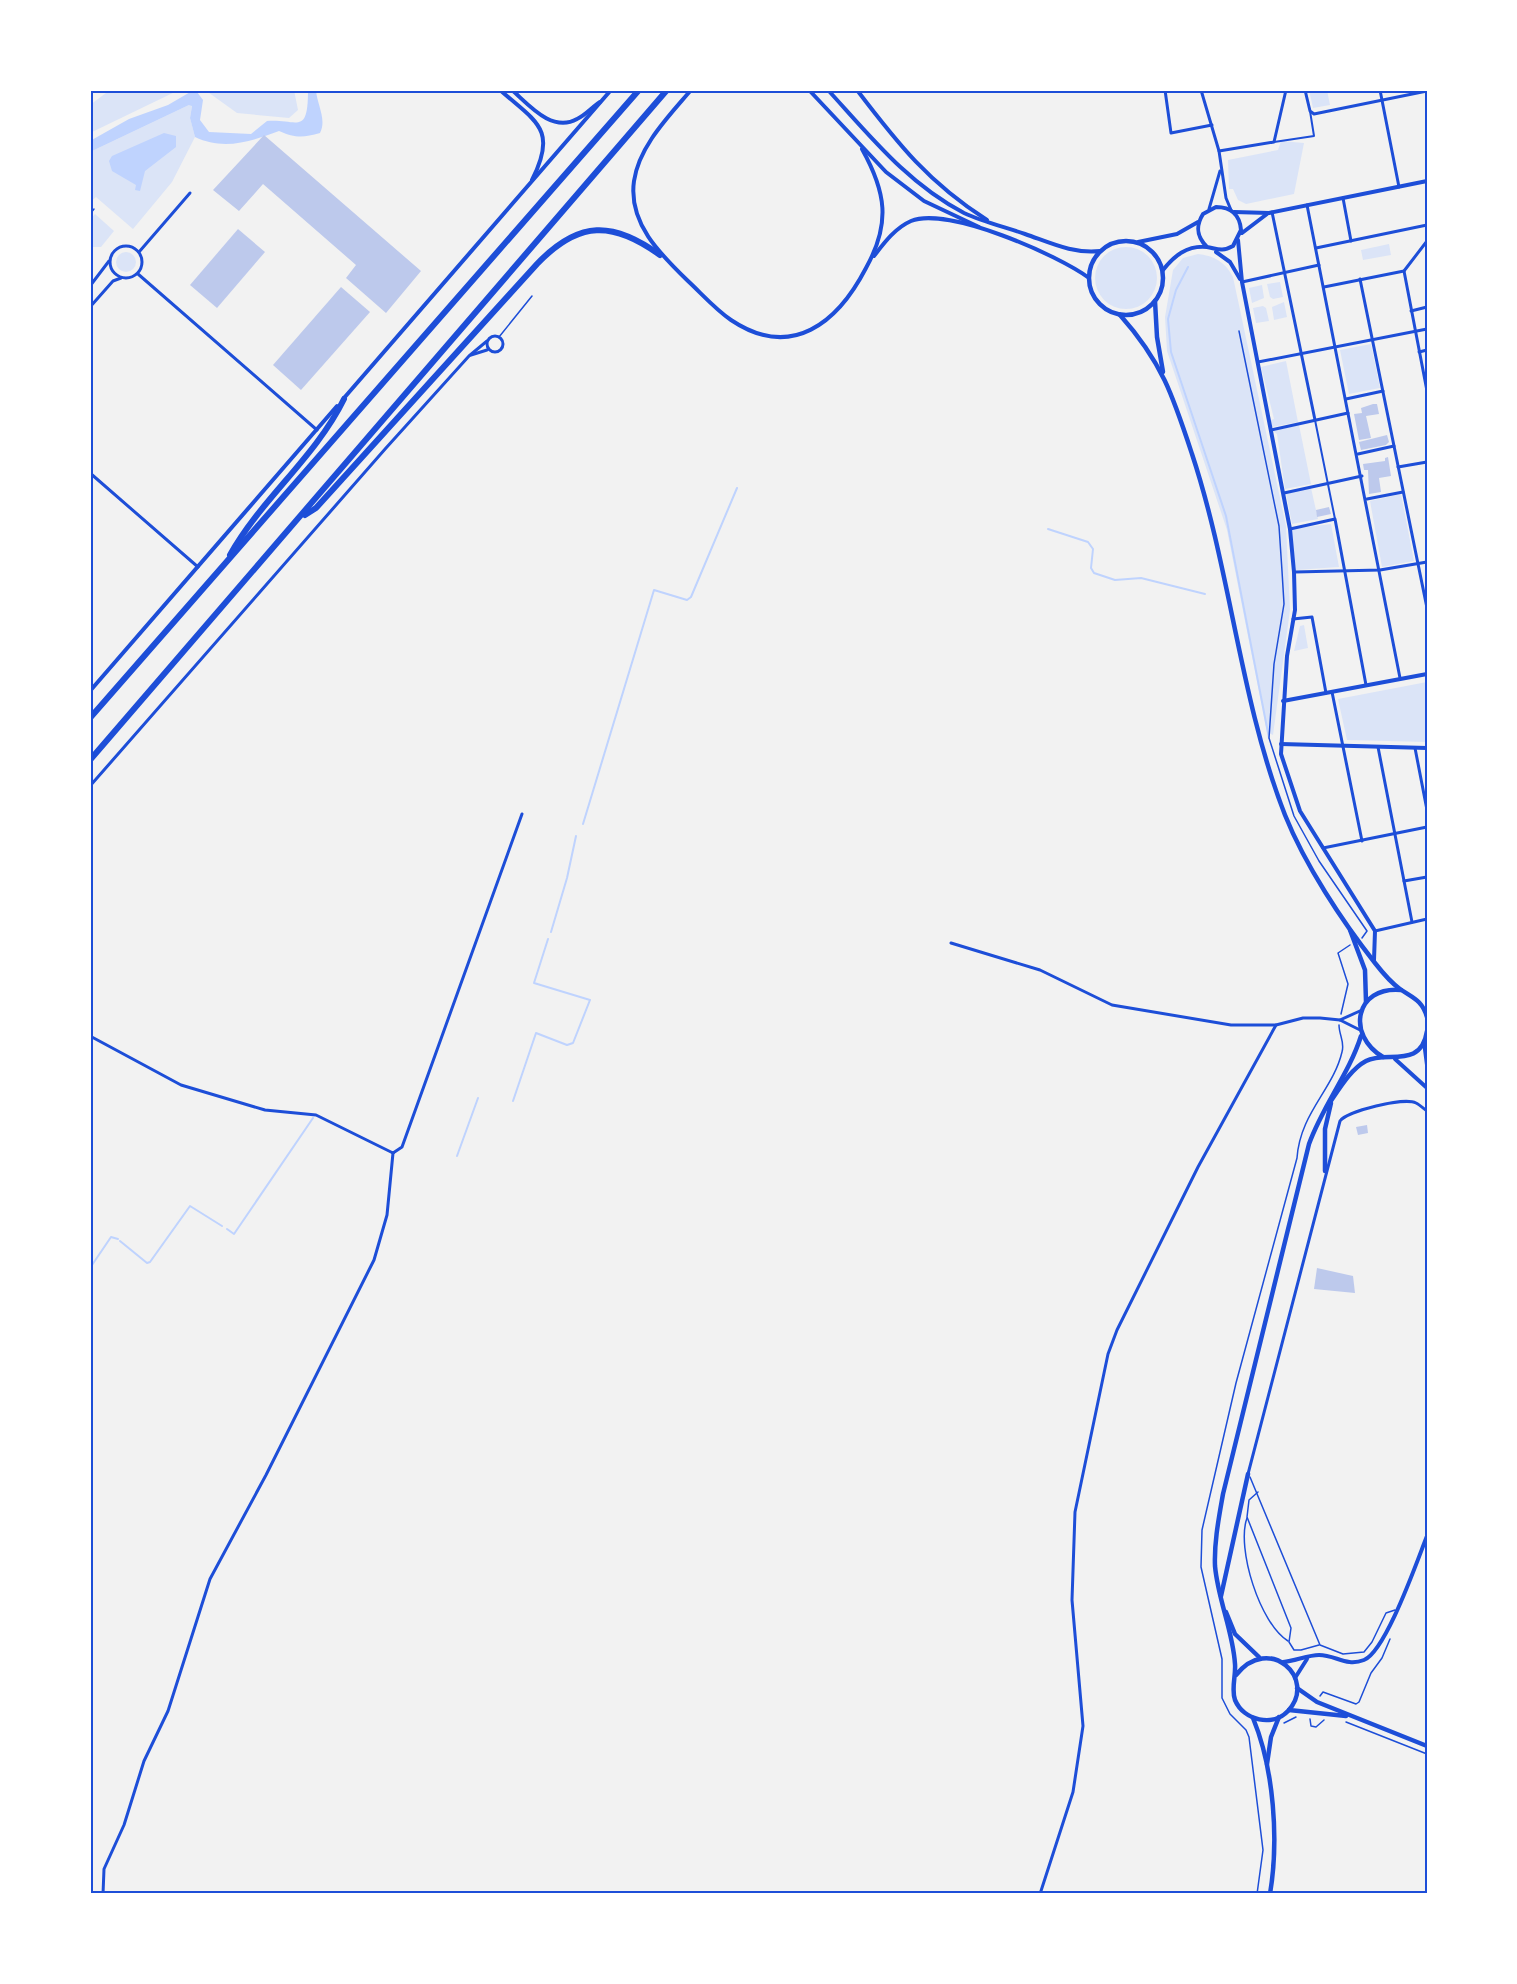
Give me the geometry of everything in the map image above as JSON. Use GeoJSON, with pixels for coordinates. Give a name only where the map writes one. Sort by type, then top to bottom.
{"type":"FeatureCollection","features":[{"type":"Feature","properties":{"kind":"highway"},"geometry":{"type":"LineString","coordinates":[[90,718],[639,90]]}},
{"type":"Feature","properties":{"kind":"highway"},"geometry":{"type":"LineString","coordinates":[[90,760],[667,90]]}},
{"type":"Feature","properties":{"kind":"highway"},"geometry":{"type":"LineString","coordinates":[[302,516],[316,508],[517,286],[562,240],[586,231],[613,230],[639,239],[660,255]]}},
{"type":"Feature","properties":{"kind":"highway"},"geometry":{"type":"LineString","coordinates":[[225,563],[241,535],[306,459],[333,421],[344,399]]}},
{"type":"Feature","properties":{"kind":"main road"},"geometry":{"type":"LineString","coordinates":[[1164,375],[1143,340],[1120,315],[1107,310],[1093,294],[1089,278],[1094,259],[1100,251],[1118,241],[1138,242],[1149,248],[1158,258],[1163,270],[1163,281],[1155,301],[1157,337],[1164,375],[1205,494],[1260,738],[1286,818],[1310,863],[1374,961],[1402,990],[1415,996],[1426,1008],[1427,1017]]}},
{"type":"Feature","properties":{"kind":"main road"},"geometry":{"type":"LineString","coordinates":[[1120,315],[1139,313],[1155,301]]}},
{"type":"Feature","properties":{"kind":"main road"},"geometry":{"type":"LineString","coordinates":[[1345,919],[1365,970],[1366,1004]]}},
{"type":"Feature","properties":{"kind":"main road"},"geometry":{"type":"LineString","coordinates":[[1236,1676],[1245,1664],[1259,1658],[1271,1657],[1283,1662],[1295,1678],[1297,1688],[1295,1700],[1289,1710],[1280,1717],[1266,1721],[1253,1718],[1235,1701],[1233,1688],[1236,1676],[1235,1656],[1220,1600],[1215,1566],[1216,1532],[1223,1494],[1309,1144],[1320,1118],[1356,1052],[1362,1010],[1382,992],[1402,990]]}},
{"type":"Feature","properties":{"kind":"main road"},"geometry":{"type":"LineString","coordinates":[[1360,1033],[1370,1049],[1383,1057]]}},
{"type":"Feature","properties":{"kind":"main road"},"geometry":{"type":"LineString","coordinates":[[1320,1118],[1366,1060],[1383,1057],[1395,1059],[1411,1054],[1426,1036]]}},
{"type":"Feature","properties":{"kind":"main road"},"geometry":{"type":"LineString","coordinates":[[1325,1171],[1325,1129],[1332,1100]]}},
{"type":"Feature","properties":{"kind":"main road"},"geometry":{"type":"LineString","coordinates":[[1248,1474],[1220,1600],[1235,1634],[1259,1658]]}},
{"type":"Feature","properties":{"kind":"main road"},"geometry":{"type":"LineString","coordinates":[[1297,1688],[1317,1702],[1427,1746]]}},
{"type":"Feature","properties":{"kind":"main road"},"geometry":{"type":"LineString","coordinates":[[1289,1710],[1314,1711],[1354,1718]]}},
{"type":"Feature","properties":{"kind":"main road"},"geometry":{"type":"LineString","coordinates":[[1267,1767],[1271,1737],[1280,1717]]}},
{"type":"Feature","properties":{"kind":"main road"},"geometry":{"type":"LineString","coordinates":[[1253,1718],[1261,1737],[1267,1767],[1275,1846],[1270,1894]]}},
{"type":"Feature","properties":{"kind":"street"},"geometry":{"type":"LineString","coordinates":[[500,90],[537,123],[543,135],[544,153],[530,183]]}},
{"type":"Feature","properties":{"kind":"street"},"geometry":{"type":"LineString","coordinates":[[90,691],[611,90]]}},
{"type":"Feature","properties":{"kind":"street"},"geometry":{"type":"LineString","coordinates":[[691,90],[642,155],[634,182],[635,212],[660,255],[732,321],[757,333],[782,336],[806,332],[830,318],[847,301],[871,260],[901,227],[924,218],[951,220],[988,232],[1065,261],[1089,278]]}},
{"type":"Feature","properties":{"kind":"street"},"geometry":{"type":"LineString","coordinates":[[809,90],[886,172],[924,201],[988,232]]}},
{"type":"Feature","properties":{"kind":"street"},"geometry":{"type":"LineString","coordinates":[[828,90],[890,158],[916,182],[966,214],[1066,249],[1084,253],[1100,251]]}},
{"type":"Feature","properties":{"kind":"street"},"geometry":{"type":"LineString","coordinates":[[856,90],[897,142],[933,181],[955,200],[990,222]]}},
{"type":"Feature","properties":{"kind":"street"},"geometry":{"type":"LineString","coordinates":[[1165,90],[1171,133],[1212,125]]}},
{"type":"Feature","properties":{"kind":"street"},"geometry":{"type":"LineString","coordinates":[[1201,90],[1219,151],[1232,211],[1241,223],[1239,238],[1242,282],[1290,529],[1294,572],[1293,619],[1287,656],[1281,754],[1300,811],[1375,931],[1374,961]]}},
{"type":"Feature","properties":{"kind":"street"},"geometry":{"type":"LineString","coordinates":[[1274,142],[1286,90]]}},
{"type":"Feature","properties":{"kind":"street"},"geometry":{"type":"LineString","coordinates":[[1219,151],[1314,136],[1305,90]]}},
{"type":"Feature","properties":{"kind":"street"},"geometry":{"type":"LineString","coordinates":[[1380,90],[1400,187]]}},
{"type":"Feature","properties":{"kind":"street"},"geometry":{"type":"LineString","coordinates":[[514,91],[547,119],[568,123],[579,119],[601,102]]}},
{"type":"Feature","properties":{"kind":"street"},"geometry":{"type":"LineString","coordinates":[[1310,111],[1314,114],[1427,91]]}},
{"type":"Feature","properties":{"kind":"street"},"geometry":{"type":"LineString","coordinates":[[862,149],[883,195],[882,224],[871,260]]}},
{"type":"Feature","properties":{"kind":"street"},"geometry":{"type":"LineString","coordinates":[[1138,242],[1177,234],[1199,221],[1209,209],[1221,166]]}},
{"type":"Feature","properties":{"kind":"street"},"geometry":{"type":"LineString","coordinates":[[1209,209],[1216,207],[1232,211],[1271,212],[1427,181]]}},
{"type":"Feature","properties":{"kind":"street"},"geometry":{"type":"LineString","coordinates":[[139,252],[190,193]]}},
{"type":"Feature","properties":{"kind":"street"},"geometry":{"type":"LineString","coordinates":[[1343,198],[1351,241]]}},
{"type":"Feature","properties":{"kind":"street"},"geometry":{"type":"LineString","coordinates":[[1308,205],[1400,678]]}},
{"type":"Feature","properties":{"kind":"street"},"geometry":{"type":"LineString","coordinates":[[1212,250],[1227,250],[1247,227],[1271,212]]}},
{"type":"Feature","properties":{"kind":"street"},"geometry":{"type":"LineString","coordinates":[[1271,212],[1328,483],[1366,685]]}},
{"type":"Feature","properties":{"kind":"street"},"geometry":{"type":"LineString","coordinates":[[1199,221],[1197,231],[1200,240],[1230,262],[1242,282]]}},
{"type":"Feature","properties":{"kind":"street"},"geometry":{"type":"LineString","coordinates":[[1316,248],[1427,225]]}},
{"type":"Feature","properties":{"kind":"street"},"geometry":{"type":"LineString","coordinates":[[1324,287],[1404,271],[1427,241]]}},
{"type":"Feature","properties":{"kind":"street"},"geometry":{"type":"LineString","coordinates":[[90,286],[105,270],[117,249],[126,246],[139,252]]}},
{"type":"Feature","properties":{"kind":"street"},"geometry":{"type":"LineString","coordinates":[[1163,270],[1184,249],[1207,247]]}},
{"type":"Feature","properties":{"kind":"street"},"geometry":{"type":"LineString","coordinates":[[90,308],[113,281],[138,274],[142,266],[139,252]]}},
{"type":"Feature","properties":{"kind":"street"},"geometry":{"type":"LineString","coordinates":[[111,256],[113,272],[121,278]]}},
{"type":"Feature","properties":{"kind":"street"},"geometry":{"type":"LineString","coordinates":[[1242,282],[1319,265]]}},
{"type":"Feature","properties":{"kind":"street"},"geometry":{"type":"LineString","coordinates":[[1404,271],[1427,391]]}},
{"type":"Feature","properties":{"kind":"street"},"geometry":{"type":"LineString","coordinates":[[138,274],[317,430]]}},
{"type":"Feature","properties":{"kind":"street"},"geometry":{"type":"LineString","coordinates":[[1360,279],[1427,608]]}},
{"type":"Feature","properties":{"kind":"street"},"geometry":{"type":"LineString","coordinates":[[1411,310],[1427,307]]}},
{"type":"Feature","properties":{"kind":"street"},"geometry":{"type":"LineString","coordinates":[[1258,362],[1427,328]]}},
{"type":"Feature","properties":{"kind":"street"},"geometry":{"type":"LineString","coordinates":[[90,786],[469,356],[494,336],[499,337],[503,342],[499,352],[493,353],[488,350],[469,356]]}},
{"type":"Feature","properties":{"kind":"street"},"geometry":{"type":"LineString","coordinates":[[487,341],[488,350]]}},
{"type":"Feature","properties":{"kind":"street"},"geometry":{"type":"LineString","coordinates":[[1419,352],[1427,350]]}},
{"type":"Feature","properties":{"kind":"street"},"geometry":{"type":"LineString","coordinates":[[1346,399],[1383,391]]}},
{"type":"Feature","properties":{"kind":"street"},"geometry":{"type":"LineString","coordinates":[[1271,430],[1349,413]]}},
{"type":"Feature","properties":{"kind":"street"},"geometry":{"type":"LineString","coordinates":[[1357,454],[1394,446]]}},
{"type":"Feature","properties":{"kind":"street"},"geometry":{"type":"LineString","coordinates":[[1398,467],[1427,462]]}},
{"type":"Feature","properties":{"kind":"street"},"geometry":{"type":"LineString","coordinates":[[90,473],[198,567]]}},
{"type":"Feature","properties":{"kind":"street"},"geometry":{"type":"LineString","coordinates":[[1284,492],[1362,476]]}},
{"type":"Feature","properties":{"kind":"street"},"geometry":{"type":"LineString","coordinates":[[1367,500],[1403,492]]}},
{"type":"Feature","properties":{"kind":"street"},"geometry":{"type":"LineString","coordinates":[[1290,529],[1335,519]]}},
{"type":"Feature","properties":{"kind":"street"},"geometry":{"type":"LineString","coordinates":[[1294,572],[1380,570],[1427,562]]}},
{"type":"Feature","properties":{"kind":"street"},"geometry":{"type":"LineString","coordinates":[[1293,619],[1312,617],[1326,693]]}},
{"type":"Feature","properties":{"kind":"street"},"geometry":{"type":"LineString","coordinates":[[1283,701],[1427,674]]}},
{"type":"Feature","properties":{"kind":"street"},"geometry":{"type":"LineString","coordinates":[[1332,692],[1362,840]]}},
{"type":"Feature","properties":{"kind":"street"},"geometry":{"type":"LineString","coordinates":[[1281,744],[1427,748]]}},
{"type":"Feature","properties":{"kind":"street"},"geometry":{"type":"LineString","coordinates":[[1378,747],[1412,922]]}},
{"type":"Feature","properties":{"kind":"street"},"geometry":{"type":"LineString","coordinates":[[1415,748],[1427,810]]}},
{"type":"Feature","properties":{"kind":"street"},"geometry":{"type":"LineString","coordinates":[[393,1153],[402,1147],[522,814]]}},
{"type":"Feature","properties":{"kind":"street"},"geometry":{"type":"LineString","coordinates":[[1323,848],[1427,827]]}},
{"type":"Feature","properties":{"kind":"street"},"geometry":{"type":"LineString","coordinates":[[1404,881],[1427,876]]}},
{"type":"Feature","properties":{"kind":"street"},"geometry":{"type":"LineString","coordinates":[[1375,931],[1427,919]]}},
{"type":"Feature","properties":{"kind":"street"},"geometry":{"type":"LineString","coordinates":[[951,943],[1040,970],[1112,1005],[1231,1025],[1276,1025],[1303,1018],[1340,1020],[1362,1010]]}},
{"type":"Feature","properties":{"kind":"street"},"geometry":{"type":"LineString","coordinates":[[1340,1020],[1360,1033]]}},
{"type":"Feature","properties":{"kind":"street"},"geometry":{"type":"LineString","coordinates":[[1040,1894],[1073,1792],[1083,1726],[1072,1600],[1075,1512],[1108,1354],[1117,1330],[1198,1167],[1276,1025]]}},
{"type":"Feature","properties":{"kind":"street"},"geometry":{"type":"LineString","coordinates":[[90,1036],[181,1085],[265,1110],[316,1115],[393,1153]]}},
{"type":"Feature","properties":{"kind":"street"},"geometry":{"type":"LineString","coordinates":[[1426,1036],[1427,1065]]}},
{"type":"Feature","properties":{"kind":"street"},"geometry":{"type":"LineString","coordinates":[[1395,1059],[1427,1088]]}},
{"type":"Feature","properties":{"kind":"street"},"geometry":{"type":"LineString","coordinates":[[1248,1474],[1325,1171],[1344,1115],[1402,1101],[1415,1102],[1427,1112]]}},
{"type":"Feature","properties":{"kind":"street"},"geometry":{"type":"LineString","coordinates":[[103,1894],[104,1869],[121,1832],[144,1761],[168,1711],[210,1579],[266,1475],[374,1260],[387,1215],[393,1153]]}},
{"type":"Feature","properties":{"kind":"street"},"geometry":{"type":"LineString","coordinates":[[1283,1662],[1318,1655],[1347,1664],[1366,1659],[1378,1647],[1391,1623],[1427,1536]]}},
{"type":"Feature","properties":{"kind":"street"},"geometry":{"type":"LineString","coordinates":[[1295,1678],[1307,1658]]}},
{"type":"Feature","properties":{"kind":"lane"},"geometry":{"type":"LineString","coordinates":[[1248,1474],[1258,1492],[1320,1645]]}},
{"type":"Feature","properties":{"kind":"lane"},"geometry":{"type":"LineString","coordinates":[[1258,1492],[1249,1500],[1242,1544],[1247,1565],[1267,1617],[1294,1650],[1320,1645],[1343,1654],[1364,1652],[1372,1642],[1386,1613],[1396,1610]]}},
{"type":"Feature","properties":{"kind":"lane"},"geometry":{"type":"LineString","coordinates":[[1247,1517],[1291,1628],[1289,1642]]}},
{"type":"Feature","properties":{"kind":"path"},"geometry":{"type":"LineString","coordinates":[[90,214],[94,209]]}},
{"type":"Feature","properties":{"kind":"path"},"geometry":{"type":"LineString","coordinates":[[499,337],[532,296]]}},
{"type":"Feature","properties":{"kind":"path"},"geometry":{"type":"LineString","coordinates":[[1317,1702],[1323,1692],[1356,1704],[1359,1702],[1371,1673],[1390,1641],[1391,1623]]}},
{"type":"Feature","properties":{"kind":"path"},"geometry":{"type":"LineString","coordinates":[[1314,1711],[1310,1719],[1311,1726],[1316,1727],[1328,1718]]}},
{"type":"Feature","properties":{"kind":"path"},"geometry":{"type":"LineString","coordinates":[[1282,1724],[1302,1716],[1310,1719]]}},
{"type":"Feature","properties":{"kind":"path"},"geometry":{"type":"LineString","coordinates":[[1344,1722],[1427,1754]]}},
{"type":"Feature","properties":{"kind":"path"},"geometry":{"type":"LineString","coordinates":[[1249,1741],[1263,1850],[1257,1894]]}},
{"type":"Feature","properties":{"kind":"shaded area"},"geometry":{"type":"Polygon","coordinates":[[[110,90],[179,90],[90,133],[90,105],[110,90]]]}},
{"type":"Feature","properties":{"kind":"shaded area"},"geometry":{"type":"Polygon","coordinates":[[[205,90],[294,90],[298,110],[289,118],[237,113],[205,90]]]}},
{"type":"Feature","properties":{"kind":"shaded area"},"geometry":{"type":"Polygon","coordinates":[[[1309,90],[1327,90],[1330,105],[1313,108],[1309,90]]]}},
{"type":"Feature","properties":{"kind":"shaded area"},"geometry":{"type":"Polygon","coordinates":[[[192,105],[190,118],[195,137],[172,182],[133,229],[96,197],[90,202],[90,152],[192,105]]]}},
{"type":"Feature","properties":{"kind":"shaded area"},"geometry":{"type":"Polygon","coordinates":[[[1281,141],[1304,143],[1294,194],[1246,204],[1238,200],[1233,189],[1229,189],[1228,160],[1278,150],[1281,141]]]}},
{"type":"Feature","properties":{"kind":"shaded area"},"geometry":{"type":"Polygon","coordinates":[[[95,214],[114,231],[101,247],[90,247],[90,220],[95,214]]]}},
{"type":"Feature","properties":{"kind":"shaded area"},"geometry":{"type":"Polygon","coordinates":[[[1389,244],[1391,255],[1363,260],[1361,250],[1389,244]]]}},
{"type":"Feature","properties":{"kind":"shaded area"},"geometry":{"type":"Polygon","coordinates":[[[1120,247],[1132,247],[1148,256],[1155,266],[1157,278],[1155,290],[1148,300],[1132,309],[1120,309],[1109,304],[1100,295],[1095,284],[1095,272],[1100,261],[1109,252],[1120,247]]]}},
{"type":"Feature","properties":{"kind":"shaded area"},"geometry":{"type":"Polygon","coordinates":[[[122,252],[130,252],[136,258],[136,266],[130,272],[122,272],[116,266],[116,258],[122,252]]]}},
{"type":"Feature","properties":{"kind":"shaded area"},"geometry":{"type":"Polygon","coordinates":[[[1198,254],[1210,256],[1219,261],[1227,267],[1233,277],[1286,526],[1290,610],[1273,735],[1267,732],[1227,530],[1167,351],[1165,317],[1173,270],[1183,258],[1198,254]]]}},
{"type":"Feature","properties":{"kind":"shaded area"},"geometry":{"type":"Polygon","coordinates":[[[1280,282],[1283,297],[1273,299],[1270,297],[1267,284],[1280,282]]]}},
{"type":"Feature","properties":{"kind":"shaded area"},"geometry":{"type":"Polygon","coordinates":[[[1262,285],[1264,298],[1252,303],[1249,288],[1262,285]]]}},
{"type":"Feature","properties":{"kind":"shaded area"},"geometry":{"type":"Polygon","coordinates":[[[1284,302],[1287,317],[1274,320],[1272,307],[1284,302]]]}},
{"type":"Feature","properties":{"kind":"shaded area"},"geometry":{"type":"Polygon","coordinates":[[[1263,306],[1266,308],[1269,321],[1256,323],[1253,308],[1263,306]]]}},
{"type":"Feature","properties":{"kind":"shaded area"},"geometry":{"type":"Polygon","coordinates":[[[1371,344],[1380,388],[1349,394],[1340,350],[1371,344]]]}},
{"type":"Feature","properties":{"kind":"shaded area"},"geometry":{"type":"Polygon","coordinates":[[[1286,361],[1298,422],[1272,427],[1271,420],[1274,419],[1261,367],[1286,361]]]}},
{"type":"Feature","properties":{"kind":"shaded area"},"geometry":{"type":"Polygon","coordinates":[[[1299,425],[1311,484],[1285,489],[1277,434],[1273,431],[1299,425]]]}},
{"type":"Feature","properties":{"kind":"shaded area"},"geometry":{"type":"Polygon","coordinates":[[[1311,488],[1318,519],[1292,524],[1286,493],[1311,488]]]}},
{"type":"Feature","properties":{"kind":"shaded area"},"geometry":{"type":"Polygon","coordinates":[[[1401,494],[1414,561],[1382,567],[1370,501],[1401,494]]]}},
{"type":"Feature","properties":{"kind":"shaded area"},"geometry":{"type":"Polygon","coordinates":[[[1331,524],[1339,567],[1296,570],[1291,529],[1331,524]]]}},
{"type":"Feature","properties":{"kind":"shaded area"},"geometry":{"type":"Polygon","coordinates":[[[1304,625],[1308,648],[1294,651],[1300,626],[1304,625]]]}},
{"type":"Feature","properties":{"kind":"shaded area"},"geometry":{"type":"Polygon","coordinates":[[[1427,682],[1427,742],[1347,740],[1338,699],[1427,682]]]}},
{"type":"Feature","properties":{"kind":"water"},"geometry":{"type":"Polygon","coordinates":[[[308,90],[316,90],[322,117],[320,133],[299,137],[279,131],[238,143],[206,141],[195,137],[190,118],[192,106],[189,105],[90,152],[90,141],[129,119],[168,105],[192,91],[197,92],[203,100],[200,120],[209,132],[251,134],[267,121],[299,122],[303,119],[308,104],[308,90]]]}},
{"type":"Feature","properties":{"kind":"water"},"geometry":{"type":"Polygon","coordinates":[[[164,133],[176,136],[176,147],[145,171],[140,191],[135,190],[136,185],[112,171],[109,161],[112,156],[164,133]]]}},
{"type":"Feature","properties":{"kind":"building"},"geometry":{"type":"Polygon","coordinates":[[[264,135],[421,271],[386,313],[346,278],[356,265],[263,184],[239,211],[213,190],[264,135]]]}},
{"type":"Feature","properties":{"kind":"building"},"geometry":{"type":"Polygon","coordinates":[[[238,229],[265,252],[217,308],[190,285],[238,229]]]}},
{"type":"Feature","properties":{"kind":"building"},"geometry":{"type":"Polygon","coordinates":[[[341,287],[370,312],[301,390],[273,365],[341,287]]]}},
{"type":"Feature","properties":{"kind":"building"},"geometry":{"type":"Polygon","coordinates":[[[1377,404],[1379,414],[1366,416],[1371,438],[1359,440],[1354,414],[1362,413],[1361,408],[1377,404]]]}},
{"type":"Feature","properties":{"kind":"building"},"geometry":{"type":"Polygon","coordinates":[[[1387,435],[1389,442],[1386,445],[1361,450],[1359,442],[1387,435]]]}},
{"type":"Feature","properties":{"kind":"building"},"geometry":{"type":"Polygon","coordinates":[[[1388,457],[1391,476],[1379,478],[1381,492],[1369,494],[1368,470],[1364,470],[1363,464],[1385,461],[1388,457]]]}},
{"type":"Feature","properties":{"kind":"building"},"geometry":{"type":"Polygon","coordinates":[[[1329,507],[1331,514],[1317,517],[1316,510],[1329,507]]]}},
{"type":"Feature","properties":{"kind":"building"},"geometry":{"type":"Polygon","coordinates":[[[1367,1125],[1368,1133],[1358,1135],[1356,1127],[1367,1125]]]}},
{"type":"Feature","properties":{"kind":"building"},"geometry":{"type":"Polygon","coordinates":[[[1317,1268],[1353,1276],[1355,1293],[1314,1289],[1317,1268]]]}},
{"type":"Feature","properties":{"kind":"waterway"},"geometry":{"type":"LineString","coordinates":[[1188,267],[1176,290],[1168,319],[1171,352],[1226,516],[1269,738]]}},
{"type":"Feature","properties":{"kind":"waterway"},"geometry":{"type":"LineString","coordinates":[[583,824],[654,590],[687,600],[691,597],[737,488]]}},
{"type":"Feature","properties":{"kind":"waterway"},"geometry":{"type":"LineString","coordinates":[[1048,529],[1088,542],[1093,549],[1091,568],[1094,573],[1115,580],[1141,578],[1205,594]]}},
{"type":"Feature","properties":{"kind":"waterway"},"geometry":{"type":"LineString","coordinates":[[551,932],[567,878],[576,836]]}},
{"type":"Feature","properties":{"kind":"waterway"},"geometry":{"type":"LineString","coordinates":[[513,1101],[536,1033],[567,1045],[573,1043],[590,1000],[534,983],[548,939]]}},
{"type":"Feature","properties":{"kind":"waterway"},"geometry":{"type":"LineString","coordinates":[[457,1156],[478,1098]]}},
{"type":"Feature","properties":{"kind":"waterway"},"geometry":{"type":"LineString","coordinates":[[227,1229],[234,1234],[313,1118]]}},
{"type":"Feature","properties":{"kind":"waterway"},"geometry":{"type":"LineString","coordinates":[[120,1241],[147,1263],[190,1206],[222,1226]]}},
{"type":"Feature","properties":{"kind":"waterway"},"geometry":{"type":"LineString","coordinates":[[90,1268],[111,1237],[118,1239]]}}]}
